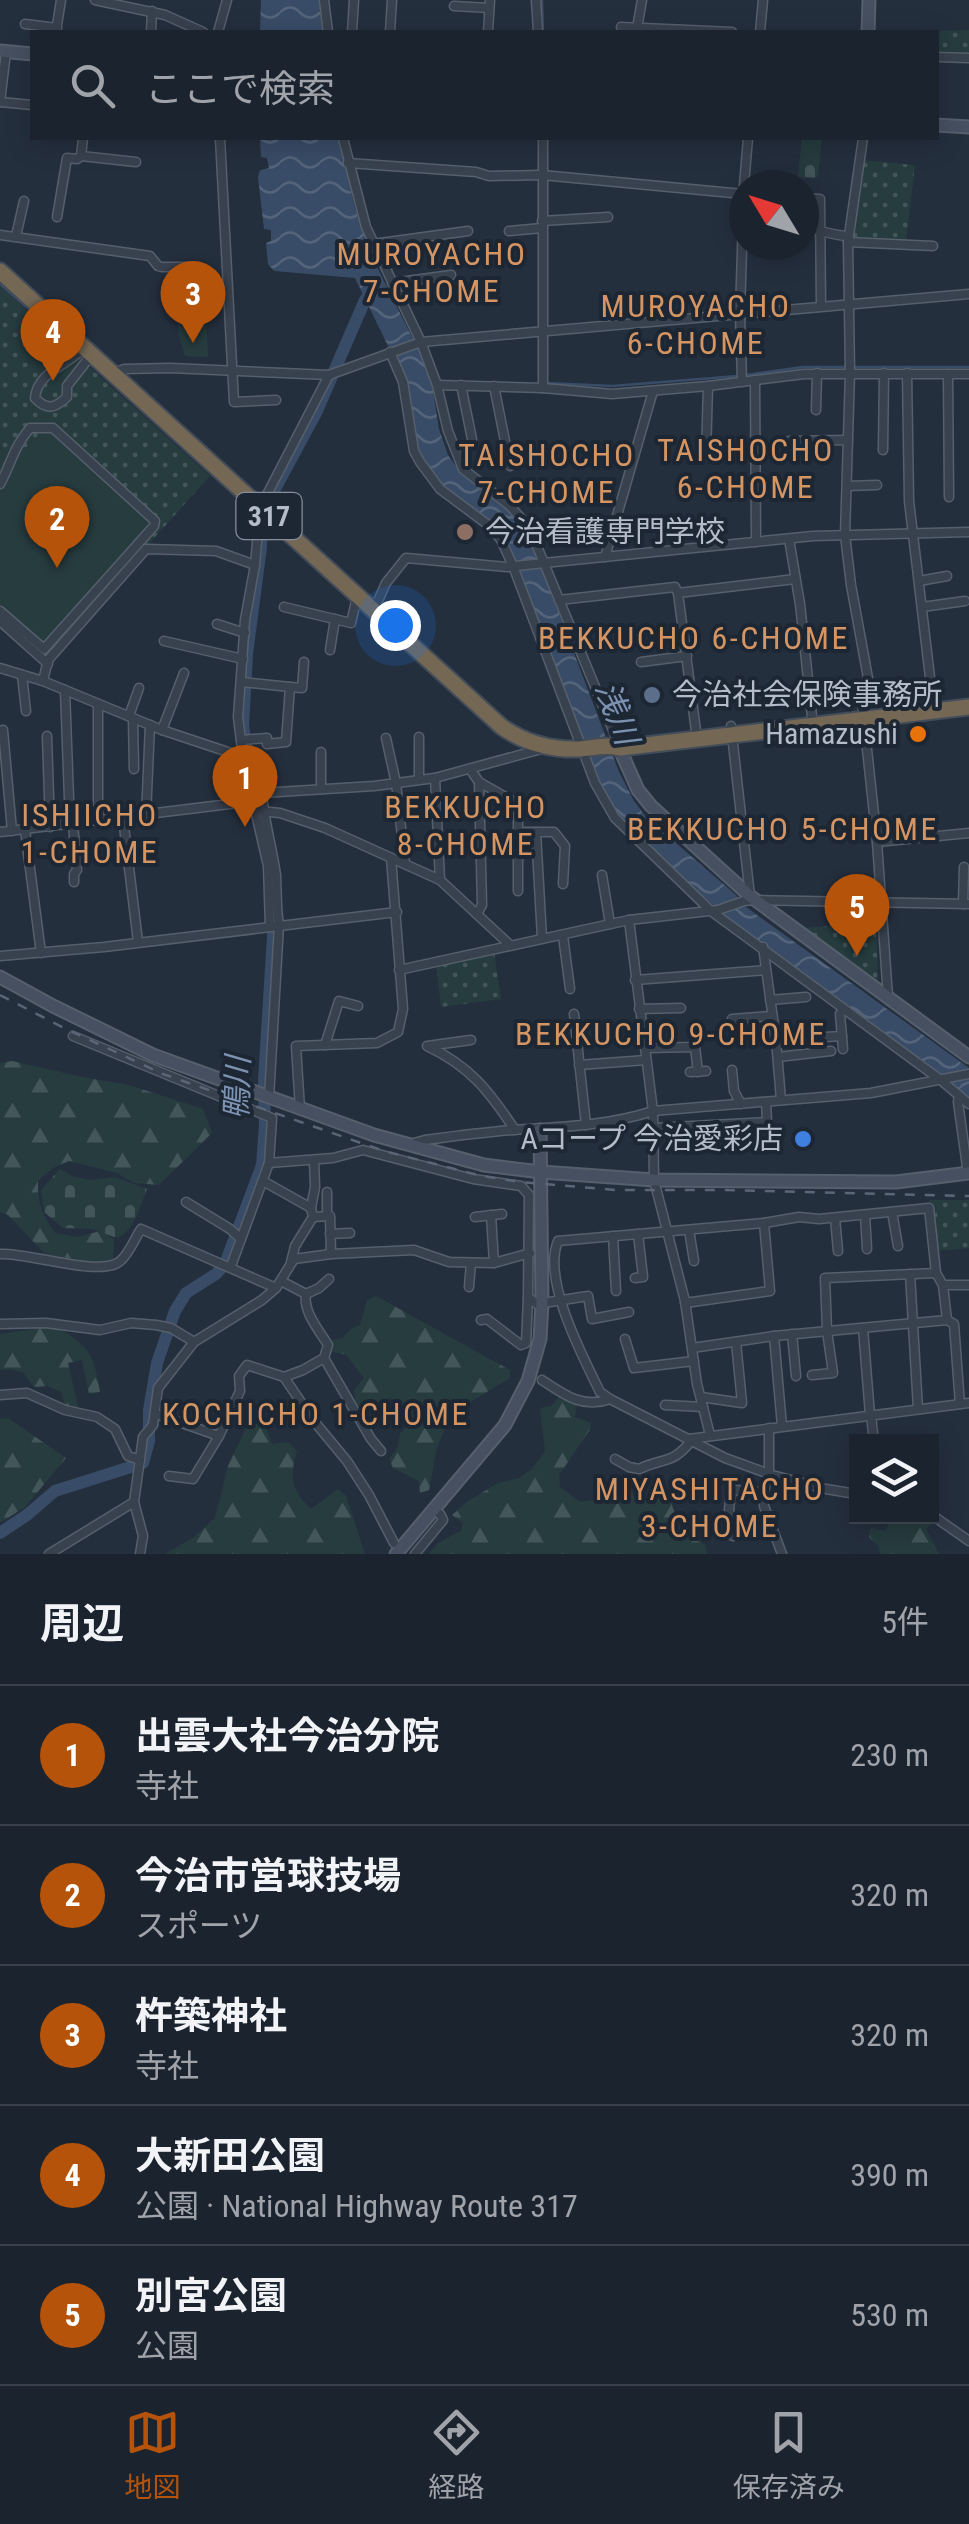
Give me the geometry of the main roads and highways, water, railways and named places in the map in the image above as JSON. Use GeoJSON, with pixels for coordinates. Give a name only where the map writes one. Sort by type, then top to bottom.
{"type":"FeatureCollection","features":[{"type":"Feature","properties":{"kind":"highway","name":"317"},"geometry":{"type":"LineString","coordinates":[[0,271],[514,736],[546,748],[584,749],[933,707],[969,698]]}},
{"type":"Feature","properties":{"kind":"highway","name":"317"},"geometry":{"type":"LineString","coordinates":[[933,707],[969,707]]}},
{"type":"Feature","properties":{"kind":"water"},"geometry":{"type":"Polygon","coordinates":[[[261,0],[319,0],[323,30],[260,30],[261,0]]]}},
{"type":"Feature","properties":{"kind":"water"},"geometry":{"type":"Polygon","coordinates":[[[260,140],[340,140],[354,205],[373,259],[421,349],[448,455],[458,469],[503,504],[532,542],[619,772],[646,817],[746,907],[969,1068],[969,1101],[723,914],[612,810],[501,535],[443,488],[425,464],[416,443],[406,383],[355,278],[274,271],[268,264],[266,243],[271,241],[271,230],[264,229],[258,177],[260,170],[269,168],[267,158],[261,157],[260,140]]]}},
{"type":"Feature","properties":{"kind":"waterway"},"geometry":{"type":"LineString","coordinates":[[542,0],[543,30]]}},
{"type":"Feature","properties":{"kind":"waterway"},"geometry":{"type":"LineString","coordinates":[[0,284],[54,331]]}},
{"type":"Feature","properties":{"kind":"waterway","name":"鴨川"},"geometry":{"type":"LineString","coordinates":[[268,502],[316,413],[365,300],[375,287]]}},
{"type":"Feature","properties":{"kind":"waterway"},"geometry":{"type":"LineString","coordinates":[[746,375],[803,367],[969,367]]}},
{"type":"Feature","properties":{"kind":"waterway"},"geometry":{"type":"LineString","coordinates":[[547,383],[612,386],[738,376]]}},
{"type":"Feature","properties":{"kind":"waterway","name":"鴨川"},"geometry":{"type":"LineString","coordinates":[[261,525],[243,726],[262,822]]}},
{"type":"Feature","properties":{"kind":"waterway","name":"鴨川"},"geometry":{"type":"LineString","coordinates":[[0,1533],[55,1491],[143,1463],[157,1363],[175,1311],[186,1293],[225,1264],[262,1165],[273,901]]}},
{"type":"Feature","properties":{"kind":"railway"},"geometry":{"type":"LineString","coordinates":[[0,995],[163,1074],[384,1151],[482,1176],[616,1190],[969,1196]]}},
{"type":"Feature","properties":{"kind":"place","name":"杵築神社"},"geometry":{"type":"Point","coordinates":[193,343]}},
{"type":"Feature","properties":{"kind":"place","name":"大新田公園"},"geometry":{"type":"Point","coordinates":[53,381]}},
{"type":"Feature","properties":{"kind":"place","name":"今治看護専門学校"},"geometry":{"type":"Point","coordinates":[465,532]}},
{"type":"Feature","properties":{"kind":"place","name":"今治市営球技場"},"geometry":{"type":"Point","coordinates":[57,568]}},
{"type":"Feature","properties":{"kind":"place","name":"今治社会保険事務所"},"geometry":{"type":"Point","coordinates":[652,695]}},
{"type":"Feature","properties":{"kind":"place","name":"Hamazushi"},"geometry":{"type":"Point","coordinates":[918,734]}},
{"type":"Feature","properties":{"kind":"place","name":"出雲大社今治分院"},"geometry":{"type":"Point","coordinates":[245,827]}},
{"type":"Feature","properties":{"kind":"place","name":"別宮公園"},"geometry":{"type":"Point","coordinates":[857,956]}},
{"type":"Feature","properties":{"kind":"place","name":"Aコープ 今治愛彩店"},"geometry":{"type":"Point","coordinates":[803,1139]}},
{"type":"Feature","properties":{"kind":"district","name":"MUROYACHO 7-CHOME"},"geometry":{"type":"Point","coordinates":[432,272]}},
{"type":"Feature","properties":{"kind":"district","name":"MUROYACHO 6-CHOME"},"geometry":{"type":"Point","coordinates":[696,324]}},
{"type":"Feature","properties":{"kind":"district","name":"TAISHOCHO 6-CHOME"},"geometry":{"type":"Point","coordinates":[746,468]}},
{"type":"Feature","properties":{"kind":"district","name":"TAISHOCHO 7-CHOME"},"geometry":{"type":"Point","coordinates":[547,474]}},
{"type":"Feature","properties":{"kind":"district","name":"BEKKUCHO 6-CHOME"},"geometry":{"type":"Point","coordinates":[694,638]}},
{"type":"Feature","properties":{"kind":"district","name":"BEKKUCHO 8-CHOME"},"geometry":{"type":"Point","coordinates":[466,826]}},
{"type":"Feature","properties":{"kind":"district","name":"BEKKUCHO 5-CHOME"},"geometry":{"type":"Point","coordinates":[783,829]}},
{"type":"Feature","properties":{"kind":"district","name":"ISHIICHO 1-CHOME"},"geometry":{"type":"Point","coordinates":[90,834]}},
{"type":"Feature","properties":{"kind":"district","name":"BEKKUCHO 9-CHOME"},"geometry":{"type":"Point","coordinates":[671,1034]}},
{"type":"Feature","properties":{"kind":"district","name":"KOCHICHO 1-CHOME"},"geometry":{"type":"Point","coordinates":[316,1414]}},
{"type":"Feature","properties":{"kind":"district","name":"MIYASHITACHO 3-CHOME"},"geometry":{"type":"Point","coordinates":[710,1508]}},
{"type":"Feature","properties":{"kind":"water label","name":"浅川"},"geometry":{"type":"Point","coordinates":[617,713]}}]}
